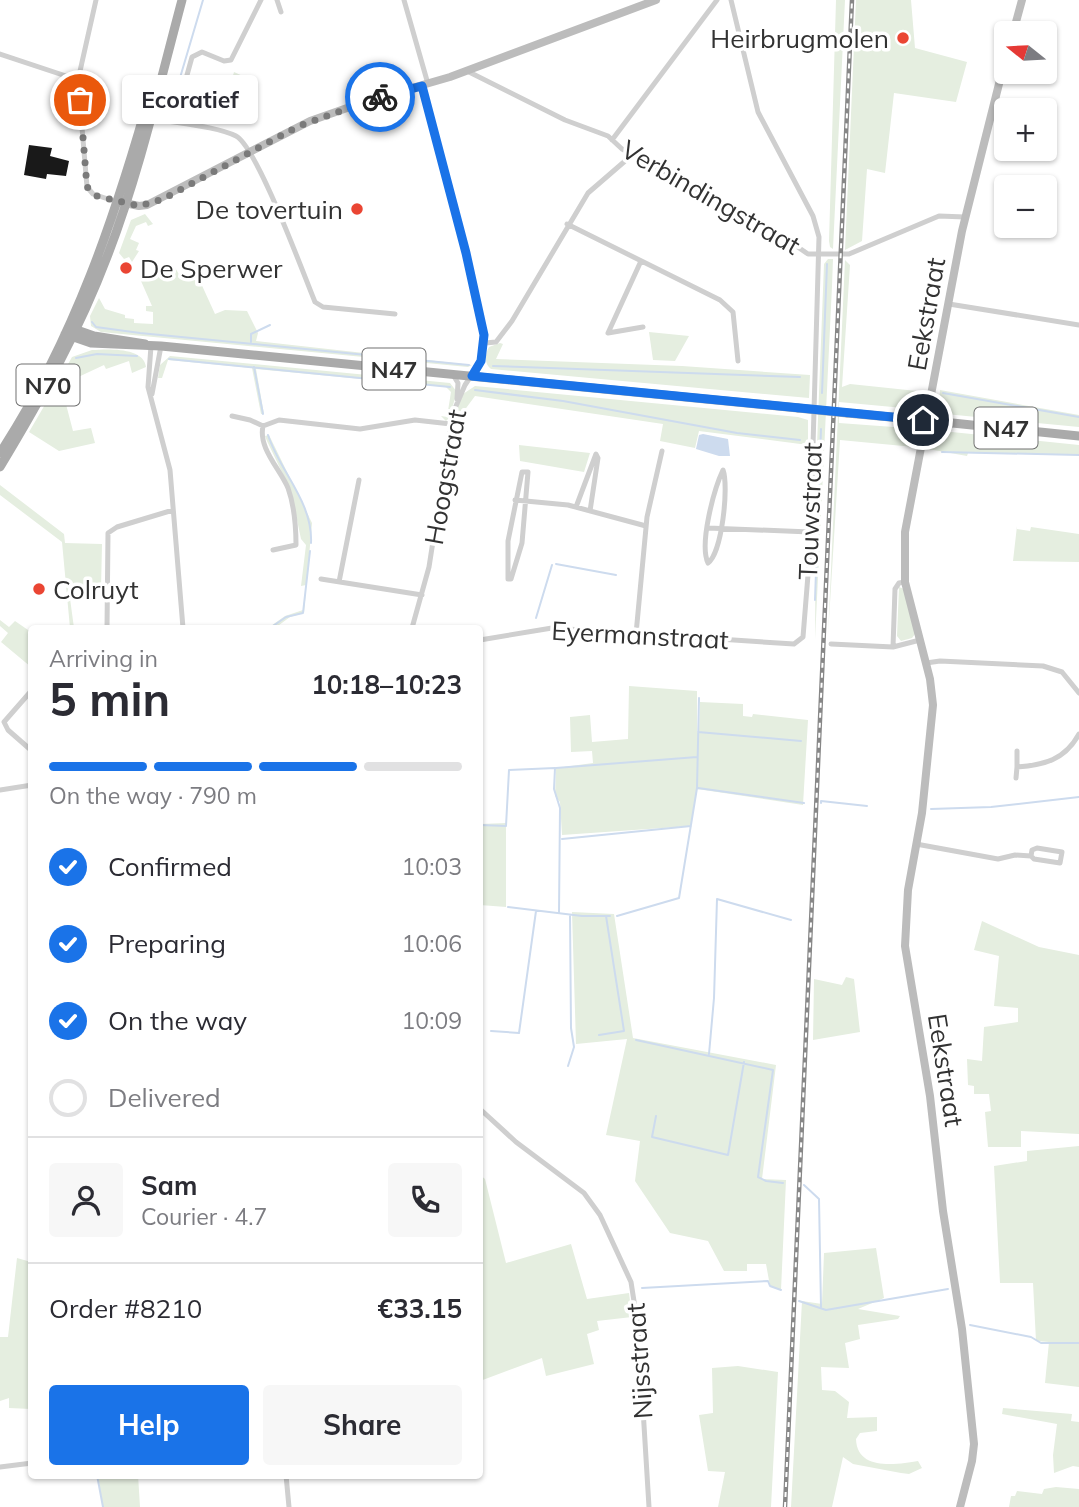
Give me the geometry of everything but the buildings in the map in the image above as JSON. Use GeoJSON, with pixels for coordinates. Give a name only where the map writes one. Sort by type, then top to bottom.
{"type":"FeatureCollection","features":[{"type":"Feature","properties":{"kind":"main road","name":"N70"},"geometry":{"type":"LineString","coordinates":[[0,453],[71,332],[122,203],[150,118],[179,0]]}},
{"type":"Feature","properties":{"kind":"main road","name":"N70"},"geometry":{"type":"LineString","coordinates":[[0,467],[107,257],[116,233],[140,130],[179,0]]}},
{"type":"Feature","properties":{"kind":"main road","name":"N47"},"geometry":{"type":"LineString","coordinates":[[71,332],[156,346],[1079,436]]}},
{"type":"Feature","properties":{"kind":"street"},"geometry":{"type":"LineString","coordinates":[[96,0],[78,80],[87,187],[93,194],[139,206],[163,199],[310,121],[425,85],[656,0]]}},
{"type":"Feature","properties":{"kind":"street"},"geometry":{"type":"LineString","coordinates":[[174,122],[192,57],[202,52],[224,61],[231,60],[261,0]]}},
{"type":"Feature","properties":{"kind":"street"},"geometry":{"type":"LineString","coordinates":[[277,0],[281,12]]}},
{"type":"Feature","properties":{"kind":"street"},"geometry":{"type":"LineString","coordinates":[[404,0],[466,253],[485,343],[496,342],[512,321],[587,193],[632,155]]}},
{"type":"Feature","properties":{"kind":"street"},"geometry":{"type":"LineString","coordinates":[[612,140],[717,0]]}},
{"type":"Feature","properties":{"kind":"street","name":"Touwstraat"},"geometry":{"type":"LineString","coordinates":[[731,0],[758,112],[813,216],[820,237],[810,532],[806,616],[801,640]]}},
{"type":"Feature","properties":{"kind":"street"},"geometry":{"type":"LineString","coordinates":[[1016,21],[1022,0]]}},
{"type":"Feature","properties":{"kind":"street"},"geometry":{"type":"LineString","coordinates":[[0,54],[78,80]]}},
{"type":"Feature","properties":{"kind":"street","name":"Verbindingstraat"},"geometry":{"type":"LineString","coordinates":[[467,70],[565,120],[612,140],[632,155],[773,230],[808,254],[849,254],[939,216],[965,218]]}},
{"type":"Feature","properties":{"kind":"street","name":"Eekstraat"},"geometry":{"type":"LineString","coordinates":[[960,1507],[974,1444],[962,1329],[943,1211],[930,1096],[905,946],[908,890],[933,705],[926,663],[905,582],[905,532],[965,218],[999,84]]}},
{"type":"Feature","properties":{"kind":"street"},"geometry":{"type":"LineString","coordinates":[[150,118],[237,136],[250,153],[278,209],[315,302],[323,307],[395,314]]}},
{"type":"Feature","properties":{"kind":"street"},"geometry":{"type":"LineString","coordinates":[[567,224],[719,300],[733,312],[738,361]]}},
{"type":"Feature","properties":{"kind":"street"},"geometry":{"type":"LineString","coordinates":[[640,261],[608,332],[643,327]]}},
{"type":"Feature","properties":{"kind":"street"},"geometry":{"type":"LineString","coordinates":[[949,304],[1079,326]]}},
{"type":"Feature","properties":{"kind":"street","name":"Hoogstraat"},"geometry":{"type":"LineString","coordinates":[[413,625],[429,567],[456,402],[481,361],[485,343]]}},
{"type":"Feature","properties":{"kind":"street"},"geometry":{"type":"LineString","coordinates":[[156,346],[151,397],[170,470],[183,625]]}},
{"type":"Feature","properties":{"kind":"street"},"geometry":{"type":"LineString","coordinates":[[453,374],[458,383],[456,402]]}},
{"type":"Feature","properties":{"kind":"street"},"geometry":{"type":"LineString","coordinates":[[232,416],[263,426],[279,420],[360,429],[415,420],[451,424]]}},
{"type":"Feature","properties":{"kind":"street"},"geometry":{"type":"LineString","coordinates":[[263,426],[261,432],[266,448],[288,489],[296,534],[296,545],[273,550]]}},
{"type":"Feature","properties":{"kind":"street"},"geometry":{"type":"LineString","coordinates":[[636,634],[646,526],[662,451]]}},
{"type":"Feature","properties":{"kind":"street"},"geometry":{"type":"LineString","coordinates":[[576,507],[589,464],[596,454],[598,458],[590,511]]}},
{"type":"Feature","properties":{"kind":"street"},"geometry":{"type":"LineString","coordinates":[[723,470],[722,529],[713,559],[708,563],[705,554],[708,528],[723,470]]}},
{"type":"Feature","properties":{"kind":"street"},"geometry":{"type":"LineString","coordinates":[[525,471],[528,472],[526,501],[522,543],[511,579],[508,579],[508,541],[515,500],[522,472],[525,471]]}},
{"type":"Feature","properties":{"kind":"street"},"geometry":{"type":"LineString","coordinates":[[339,582],[359,480]]}},
{"type":"Feature","properties":{"kind":"street"},"geometry":{"type":"LineString","coordinates":[[515,500],[576,507],[646,526]]}},
{"type":"Feature","properties":{"kind":"street"},"geometry":{"type":"LineString","coordinates":[[107,625],[108,533],[117,527],[173,510]]}},
{"type":"Feature","properties":{"kind":"street"},"geometry":{"type":"LineString","coordinates":[[708,528],[810,532]]}},
{"type":"Feature","properties":{"kind":"street"},"geometry":{"type":"LineString","coordinates":[[508,541],[522,543]]}},
{"type":"Feature","properties":{"kind":"street"},"geometry":{"type":"LineString","coordinates":[[321,579],[422,595]]}},
{"type":"Feature","properties":{"kind":"street","name":"Eekstraat"},"geometry":{"type":"LineString","coordinates":[[894,647],[895,589],[899,583],[905,582]]}},
{"type":"Feature","properties":{"kind":"street","name":"Eyermanstraat"},"geometry":{"type":"LineString","coordinates":[[483,640],[552,628],[794,644],[801,640]]}},
{"type":"Feature","properties":{"kind":"street"},"geometry":{"type":"LineString","coordinates":[[831,644],[894,647],[920,640]]}},
{"type":"Feature","properties":{"kind":"street"},"geometry":{"type":"LineString","coordinates":[[926,663],[940,660],[1043,666],[1062,672],[1079,693]]}},
{"type":"Feature","properties":{"kind":"street"},"geometry":{"type":"LineString","coordinates":[[28,695],[4,722],[8,730],[28,748]]}},
{"type":"Feature","properties":{"kind":"street"},"geometry":{"type":"LineString","coordinates":[[1017,767],[1055,761],[1070,748],[1079,734]]}},
{"type":"Feature","properties":{"kind":"street"},"geometry":{"type":"LineString","coordinates":[[1016,778],[1017,751]]}},
{"type":"Feature","properties":{"kind":"street"},"geometry":{"type":"LineString","coordinates":[[0,790],[28,786]]}},
{"type":"Feature","properties":{"kind":"street"},"geometry":{"type":"LineString","coordinates":[[916,844],[998,859],[1031,856],[1034,859],[1060,863],[1062,852],[1037,848],[1032,850],[1031,856]]}},
{"type":"Feature","properties":{"kind":"street","name":"Nijsstraat"},"geometry":{"type":"LineString","coordinates":[[483,1112],[516,1142],[584,1193],[600,1215],[631,1283],[638,1327],[649,1507]]}},
{"type":"Feature","properties":{"kind":"street"},"geometry":{"type":"LineString","coordinates":[[0,1467],[28,1464]]}},
{"type":"Feature","properties":{"kind":"street"},"geometry":{"type":"LineString","coordinates":[[286,1479],[289,1507]]}},
{"type":"Feature","properties":{"kind":"shaded area"},"geometry":{"type":"Polygon","coordinates":[[[836,0],[845,0],[833,249],[829,241],[836,0]]]}},
{"type":"Feature","properties":{"kind":"shaded area"},"geometry":{"type":"Polygon","coordinates":[[[856,0],[911,0],[915,48],[967,62],[956,102],[894,93],[885,173],[867,169],[862,241],[845,250],[856,0]]]}},
{"type":"Feature","properties":{"kind":"shaded area"},"geometry":{"type":"Polygon","coordinates":[[[234,72],[256,82],[243,111],[237,109],[240,100],[227,96],[234,72]]]}},
{"type":"Feature","properties":{"kind":"shaded area"},"geometry":{"type":"Polygon","coordinates":[[[145,214],[153,224],[148,226],[146,222],[136,226],[130,239],[139,243],[136,250],[139,251],[132,262],[129,257],[124,259],[119,253],[131,220],[145,214]]]}},
{"type":"Feature","properties":{"kind":"shaded area"},"geometry":{"type":"Polygon","coordinates":[[[828,259],[833,259],[815,640],[816,471],[824,264],[828,259]]]}},
{"type":"Feature","properties":{"kind":"shaded area"},"geometry":{"type":"Polygon","coordinates":[[[845,260],[850,265],[842,387],[850,384],[917,391],[925,397],[922,401],[925,410],[839,402],[839,423],[921,429],[917,438],[918,444],[914,447],[840,440],[828,636],[845,260]]]}},
{"type":"Feature","properties":{"kind":"shaded area"},"geometry":{"type":"Polygon","coordinates":[[[174,266],[180,276],[194,268],[215,314],[225,310],[247,311],[258,333],[256,341],[472,365],[468,367],[101,332],[91,326],[90,316],[99,298],[105,309],[134,319],[134,323],[153,324],[153,312],[146,311],[146,306],[152,306],[141,281],[174,266]]]}},
{"type":"Feature","properties":{"kind":"shaded area"},"geometry":{"type":"Polygon","coordinates":[[[649,332],[689,336],[675,361],[653,360],[649,332]]]}},
{"type":"Feature","properties":{"kind":"shaded area"},"geometry":{"type":"Polygon","coordinates":[[[503,344],[496,359],[682,366],[810,375],[809,398],[491,369],[486,362],[489,347],[503,344]]]}},
{"type":"Feature","properties":{"kind":"shaded area"},"geometry":{"type":"Polygon","coordinates":[[[92,350],[132,353],[144,360],[146,367],[132,373],[129,361],[106,369],[104,365],[74,379],[76,384],[64,389],[58,382],[72,357],[92,350]]]}},
{"type":"Feature","properties":{"kind":"shaded area"},"geometry":{"type":"Polygon","coordinates":[[[170,356],[450,383],[457,392],[446,421],[441,416],[447,417],[451,392],[446,387],[256,369],[264,414],[261,414],[252,368],[168,360],[162,378],[158,378],[160,365],[170,356]]]}},
{"type":"Feature","properties":{"kind":"shaded area"},"geometry":{"type":"Polygon","coordinates":[[[57,384],[62,389],[73,431],[91,428],[95,443],[59,451],[29,432],[57,384]]]}},
{"type":"Feature","properties":{"kind":"shaded area"},"geometry":{"type":"Polygon","coordinates":[[[475,386],[798,417],[808,420],[808,445],[699,431],[695,448],[660,441],[663,424],[475,396],[461,415],[457,409],[463,394],[475,386]]]}},
{"type":"Feature","properties":{"kind":"shaded area"},"geometry":{"type":"Polygon","coordinates":[[[940,390],[1079,415],[1079,427],[935,413],[939,405],[940,390]]]}},
{"type":"Feature","properties":{"kind":"shaded area"},"geometry":{"type":"Polygon","coordinates":[[[932,430],[1079,445],[1079,455],[968,453],[967,456],[928,449],[932,430]]]}},
{"type":"Feature","properties":{"kind":"shaded area"},"geometry":{"type":"Polygon","coordinates":[[[269,435],[312,523],[304,613],[290,617],[279,625],[272,625],[285,616],[303,610],[306,585],[301,586],[306,545],[301,539],[291,491],[265,436],[269,435]]]}},
{"type":"Feature","properties":{"kind":"shaded area"},"geometry":{"type":"Polygon","coordinates":[[[519,445],[590,453],[584,472],[520,461],[519,445]]]}},
{"type":"Feature","properties":{"kind":"shaded area"},"geometry":{"type":"Polygon","coordinates":[[[0,485],[64,534],[65,543],[102,544],[101,589],[69,591],[74,625],[70,625],[62,542],[0,495],[0,485]]]}},
{"type":"Feature","properties":{"kind":"shaded area"},"geometry":{"type":"Polygon","coordinates":[[[1017,526],[1017,529],[1030,531],[1031,527],[1079,534],[1079,562],[1013,561],[1017,526]]]}},
{"type":"Feature","properties":{"kind":"shaded area"},"geometry":{"type":"Polygon","coordinates":[[[899,587],[904,589],[915,634],[912,638],[901,641],[897,636],[899,587]]]}},
{"type":"Feature","properties":{"kind":"shaded area"},"geometry":{"type":"Polygon","coordinates":[[[0,620],[9,627],[15,621],[28,630],[28,664],[1,642],[8,633],[0,626],[0,620]]]}},
{"type":"Feature","properties":{"kind":"shaded area"},"geometry":{"type":"Polygon","coordinates":[[[629,686],[697,691],[697,733],[700,702],[743,704],[743,716],[752,717],[753,714],[808,720],[803,805],[697,789],[691,826],[562,835],[560,802],[555,796],[556,768],[593,763],[592,751],[571,752],[570,717],[590,715],[592,742],[628,739],[629,686]]]}},
{"type":"Feature","properties":{"kind":"shaded area"},"geometry":{"type":"Polygon","coordinates":[[[506,823],[506,907],[483,905],[483,824],[506,823]]]}},
{"type":"Feature","properties":{"kind":"shaded area"},"geometry":{"type":"Polygon","coordinates":[[[572,912],[614,914],[633,1038],[776,1065],[762,1179],[786,1180],[781,1290],[770,1286],[766,1264],[747,1264],[747,1271],[724,1271],[708,1241],[670,1233],[635,1181],[640,1141],[606,1135],[627,1039],[576,1044],[572,912]]]}},
{"type":"Feature","properties":{"kind":"shaded area"},"geometry":{"type":"Polygon","coordinates":[[[982,921],[1039,947],[1079,955],[1079,1134],[1021,1131],[1021,1147],[988,1147],[985,1112],[991,1111],[989,1094],[974,1094],[974,1086],[968,1085],[967,1059],[982,1061],[984,1027],[1018,1022],[1018,1008],[994,1006],[999,956],[974,950],[982,921]]]}},
{"type":"Feature","properties":{"kind":"shaded area"},"geometry":{"type":"Polygon","coordinates":[[[846,977],[854,979],[860,1032],[813,1040],[814,979],[842,985],[846,977]]]}},
{"type":"Feature","properties":{"kind":"shaded area"},"geometry":{"type":"Polygon","coordinates":[[[1079,1146],[1079,1387],[1045,1383],[1049,1342],[1036,1341],[1033,1283],[1000,1283],[994,1166],[1027,1161],[1027,1151],[1079,1146]]]}},
{"type":"Feature","properties":{"kind":"shaded area"},"geometry":{"type":"Polygon","coordinates":[[[483,1177],[506,1263],[571,1244],[587,1299],[629,1293],[632,1317],[597,1321],[599,1330],[587,1334],[594,1364],[546,1376],[542,1358],[483,1380],[483,1177]]]}},
{"type":"Feature","properties":{"kind":"shaded area"},"geometry":{"type":"Polygon","coordinates":[[[876,1248],[884,1298],[858,1309],[900,1316],[898,1319],[858,1325],[860,1339],[845,1343],[849,1368],[821,1367],[822,1390],[835,1391],[849,1402],[847,1418],[877,1417],[877,1431],[860,1433],[856,1439],[858,1450],[863,1457],[880,1464],[918,1461],[922,1468],[909,1474],[901,1473],[853,1464],[843,1457],[832,1507],[791,1507],[802,1301],[822,1304],[824,1253],[876,1248]]]}},
{"type":"Feature","properties":{"kind":"shaded area"},"geometry":{"type":"Polygon","coordinates":[[[17,1258],[28,1261],[28,1409],[9,1408],[9,1398],[0,1401],[0,1337],[8,1337],[17,1258]]]}},
{"type":"Feature","properties":{"kind":"shaded area"},"geometry":{"type":"Polygon","coordinates":[[[738,1366],[778,1372],[771,1507],[718,1507],[725,1472],[708,1471],[699,1415],[713,1413],[712,1368],[738,1366]]]}},
{"type":"Feature","properties":{"kind":"shaded area"},"geometry":{"type":"Polygon","coordinates":[[[1003,1408],[1072,1414],[1071,1421],[1079,1422],[1079,1467],[1073,1466],[1054,1473],[1057,1424],[1002,1414],[1003,1408]]]}},
{"type":"Feature","properties":{"kind":"shaded area"},"geometry":{"type":"Polygon","coordinates":[[[99,1479],[138,1479],[140,1507],[103,1507],[99,1479]]]}},
{"type":"Feature","properties":{"kind":"shaded area"},"geometry":{"type":"Polygon","coordinates":[[[1044,1489],[1079,1489],[1079,1507],[1009,1507],[1011,1496],[1015,1496],[1017,1491],[1042,1494],[1044,1489]]]}},
{"type":"Feature","properties":{"kind":"water"},"geometry":{"type":"Polygon","coordinates":[[[699,435],[728,439],[730,456],[719,456],[696,449],[699,435]]]}},
{"type":"Feature","properties":{"kind":"waterway"},"geometry":{"type":"LineString","coordinates":[[169,115],[203,0]]}},
{"type":"Feature","properties":{"kind":"waterway"},"geometry":{"type":"LineString","coordinates":[[822,393],[827,264]]}},
{"type":"Feature","properties":{"kind":"waterway"},"geometry":{"type":"LineString","coordinates":[[92,322],[96,327],[140,333],[469,365]]}},
{"type":"Feature","properties":{"kind":"waterway"},"geometry":{"type":"LineString","coordinates":[[251,342],[251,334],[270,325]]}},
{"type":"Feature","properties":{"kind":"waterway"},"geometry":{"type":"LineString","coordinates":[[76,358],[97,354],[137,356]]}},
{"type":"Feature","properties":{"kind":"waterway"},"geometry":{"type":"LineString","coordinates":[[169,359],[450,387]]}},
{"type":"Feature","properties":{"kind":"waterway"},"geometry":{"type":"LineString","coordinates":[[493,366],[800,377]]}},
{"type":"Feature","properties":{"kind":"waterway"},"geometry":{"type":"LineString","coordinates":[[254,367],[263,414]]}},
{"type":"Feature","properties":{"kind":"waterway"},"geometry":{"type":"LineString","coordinates":[[475,390],[563,401],[737,433],[800,440]]}},
{"type":"Feature","properties":{"kind":"waterway"},"geometry":{"type":"LineString","coordinates":[[943,393],[1079,417]]}},
{"type":"Feature","properties":{"kind":"waterway"},"geometry":{"type":"LineString","coordinates":[[815,600],[821,429]]}},
{"type":"Feature","properties":{"kind":"waterway"},"geometry":{"type":"LineString","coordinates":[[268,435],[307,514],[311,543]]}},
{"type":"Feature","properties":{"kind":"waterway"},"geometry":{"type":"LineString","coordinates":[[942,452],[1079,455]]}},
{"type":"Feature","properties":{"kind":"waterway"},"geometry":{"type":"LineString","coordinates":[[274,625],[286,617],[303,613],[310,551]]}},
{"type":"Feature","properties":{"kind":"waterway"},"geometry":{"type":"LineString","coordinates":[[556,564],[616,575]]}},
{"type":"Feature","properties":{"kind":"waterway"},"geometry":{"type":"LineString","coordinates":[[536,618],[552,565]]}},
{"type":"Feature","properties":{"kind":"waterway"},"geometry":{"type":"LineString","coordinates":[[617,916],[679,898],[697,788],[699,698]]}},
{"type":"Feature","properties":{"kind":"waterway"},"geometry":{"type":"LineString","coordinates":[[698,732],[801,741]]}},
{"type":"Feature","properties":{"kind":"waterway"},"geometry":{"type":"LineString","coordinates":[[556,768],[697,757]]}},
{"type":"Feature","properties":{"kind":"waterway"},"geometry":{"type":"LineString","coordinates":[[483,825],[506,826],[509,770],[555,768],[554,789],[560,808],[559,913]]}},
{"type":"Feature","properties":{"kind":"waterway"},"geometry":{"type":"LineString","coordinates":[[698,788],[804,803]]}},
{"type":"Feature","properties":{"kind":"waterway"},"geometry":{"type":"LineString","coordinates":[[931,809],[991,807],[1079,797]]}},
{"type":"Feature","properties":{"kind":"waterway"},"geometry":{"type":"LineString","coordinates":[[821,803],[867,806]]}},
{"type":"Feature","properties":{"kind":"waterway"},"geometry":{"type":"LineString","coordinates":[[562,839],[691,826]]}},
{"type":"Feature","properties":{"kind":"waterway"},"geometry":{"type":"LineString","coordinates":[[709,1054],[714,998],[717,899],[791,920]]}},
{"type":"Feature","properties":{"kind":"waterway"},"geometry":{"type":"LineString","coordinates":[[508,907],[582,916],[610,916]]}},
{"type":"Feature","properties":{"kind":"waterway"},"geometry":{"type":"LineString","coordinates":[[491,1031],[519,1033],[536,911]]}},
{"type":"Feature","properties":{"kind":"waterway"},"geometry":{"type":"LineString","coordinates":[[568,1066],[574,1047],[571,1028],[570,915]]}},
{"type":"Feature","properties":{"kind":"waterway"},"geometry":{"type":"LineString","coordinates":[[599,1035],[624,1031],[606,916]]}},
{"type":"Feature","properties":{"kind":"waterway"},"geometry":{"type":"LineString","coordinates":[[636,1040],[773,1070],[758,1177],[783,1183]]}},
{"type":"Feature","properties":{"kind":"waterway"},"geometry":{"type":"LineString","coordinates":[[656,1116],[652,1137],[728,1155],[744,1062]]}},
{"type":"Feature","properties":{"kind":"waterway"},"geometry":{"type":"LineString","coordinates":[[804,1185],[819,1199],[821,1307]]}},
{"type":"Feature","properties":{"kind":"waterway"},"geometry":{"type":"LineString","coordinates":[[642,1288],[768,1281],[770,1286],[781,1290]]}},
{"type":"Feature","properties":{"kind":"waterway"},"geometry":{"type":"LineString","coordinates":[[799,1301],[826,1310],[948,1289]]}},
{"type":"Feature","properties":{"kind":"waterway"},"geometry":{"type":"LineString","coordinates":[[970,1325],[1031,1337],[1041,1343],[1079,1343]]}},
{"type":"Feature","properties":{"kind":"waterway"},"geometry":{"type":"LineString","coordinates":[[98,1479],[103,1507]]}},
{"type":"Feature","properties":{"kind":"railway"},"geometry":{"type":"LineString","coordinates":[[785,1507],[852,0]]}},
{"type":"Feature","properties":{"kind":"way so far"},"geometry":{"type":"LineString","coordinates":[[80,100],[87,187],[97,196],[139,206],[163,199],[299,126],[380,97]]}},
{"type":"Feature","properties":{"kind":"place","name":"Heirbrugmolen"},"geometry":{"type":"Point","coordinates":[903,38]}},
{"type":"Feature","properties":{"kind":"place","name":"Ecoratief"},"geometry":{"type":"Point","coordinates":[80,100]}},
{"type":"Feature","properties":{"kind":"place","name":"De tovertuin"},"geometry":{"type":"Point","coordinates":[357,209]}},
{"type":"Feature","properties":{"kind":"place","name":"De Sperwer"},"geometry":{"type":"Point","coordinates":[126,268]}},
{"type":"Feature","properties":{"kind":"place","name":"Colruyt"},"geometry":{"type":"Point","coordinates":[39,589]}},
{"type":"Feature","properties":{"kind":"route"},"geometry":{"type":"LineString","coordinates":[[380,97],[422,86],[466,253],[484,335],[481,361],[472,376],[923,420]]}}]}
